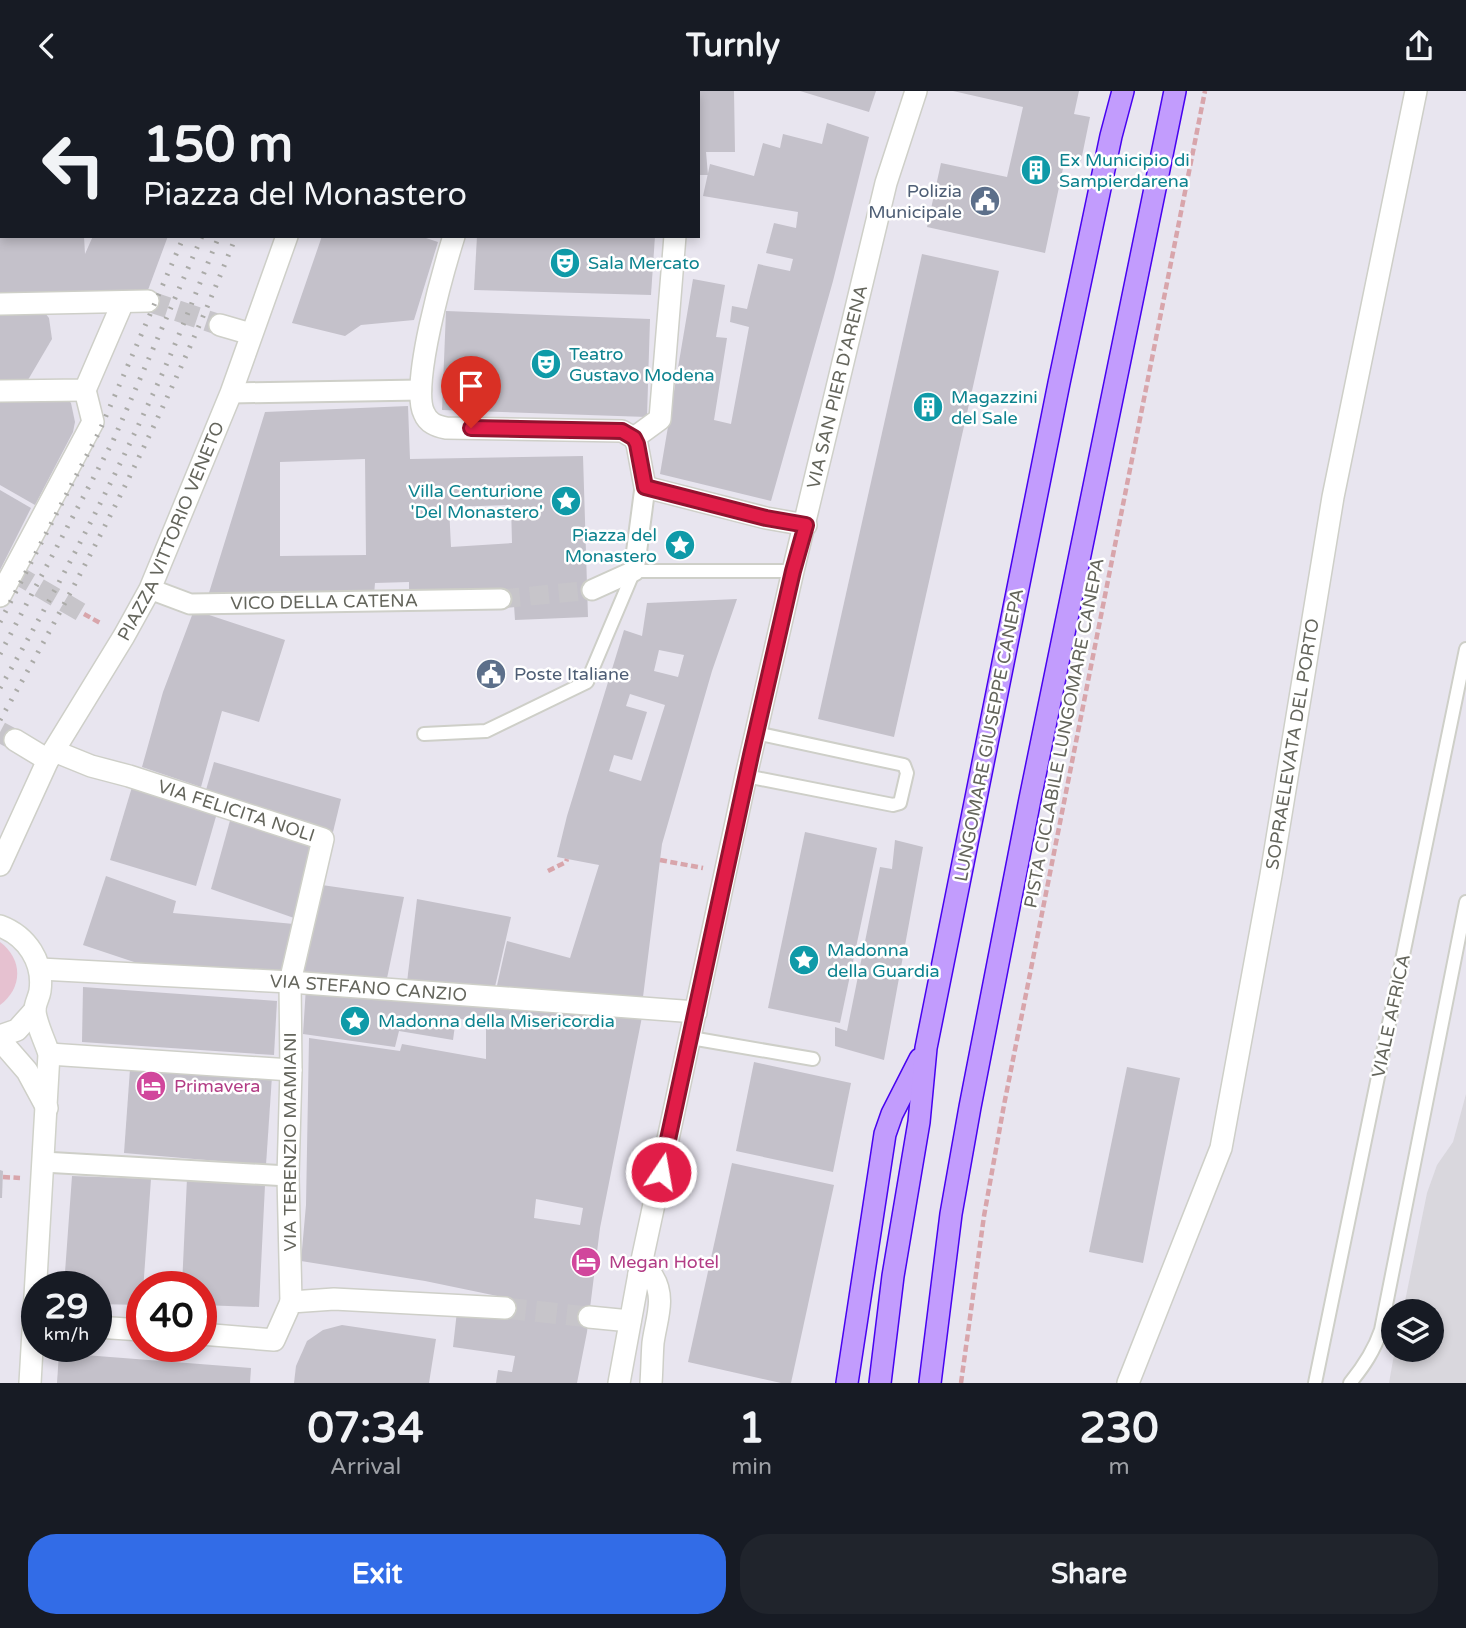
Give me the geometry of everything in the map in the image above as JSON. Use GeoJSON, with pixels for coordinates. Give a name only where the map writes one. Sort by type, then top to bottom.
{"type":"FeatureCollection","features":[{"type":"Feature","properties":{"kind":"highway","name":"LUNGOMARE GIUSEPPE CANEPA"},"geometry":{"type":"LineString","coordinates":[[880,1383],[893,1276],[919,1122],[926,1048],[1062,370],[1111,136],[1124,91]]}},
{"type":"Feature","properties":{"kind":"highway"},"geometry":{"type":"LineString","coordinates":[[930,1383],[951,1214],[970,1107],[1030,799],[1175,91]]}},
{"type":"Feature","properties":{"kind":"highway"},"geometry":{"type":"LineString","coordinates":[[847,1383],[885,1135],[892,1115],[926,1048]]}},
{"type":"Feature","properties":{"kind":"street","name":"VIA SAN PIER D'ARENA"},"geometry":{"type":"LineString","coordinates":[[620,1383],[639,1274],[746,776],[886,183],[916,91]]}},
{"type":"Feature","properties":{"kind":"street","name":"SOPRAELEVATA DEL PORTO"},"geometry":{"type":"LineString","coordinates":[[1128,1383],[1221,1148],[1271,875],[1333,497],[1416,91]]}},
{"type":"Feature","properties":{"kind":"street","name":"PIAZZA VITTORIO VENETO"},"geometry":{"type":"LineString","coordinates":[[0,865],[51,756],[150,589],[230,393],[286,238]]}},
{"type":"Feature","properties":{"kind":"street"},"geometry":{"type":"LineString","coordinates":[[453,238],[438,290],[421,390],[424,413],[432,423],[438,426],[622,431],[634,438],[637,444],[645,487],[634,571],[592,590]]}},
{"type":"Feature","properties":{"kind":"street"},"geometry":{"type":"LineString","coordinates":[[634,438],[660,419],[676,238]]}},
{"type":"Feature","properties":{"kind":"street"},"geometry":{"type":"LineString","coordinates":[[0,304],[148,301]]}},
{"type":"Feature","properties":{"kind":"street"},"geometry":{"type":"LineString","coordinates":[[0,596],[93,422],[85,390],[123,302]]}},
{"type":"Feature","properties":{"kind":"street"},"geometry":{"type":"LineString","coordinates":[[220,325],[251,334]]}},
{"type":"Feature","properties":{"kind":"street"},"geometry":{"type":"LineString","coordinates":[[0,391],[85,390]]}},
{"type":"Feature","properties":{"kind":"street"},"geometry":{"type":"LineString","coordinates":[[230,393],[421,390]]}},
{"type":"Feature","properties":{"kind":"street"},"geometry":{"type":"LineString","coordinates":[[645,487],[766,518],[806,525]]}},
{"type":"Feature","properties":{"kind":"street","name":"VICO DELLA CATENA"},"geometry":{"type":"LineString","coordinates":[[150,589],[190,604],[501,599]]}},
{"type":"Feature","properties":{"kind":"street"},"geometry":{"type":"LineString","coordinates":[[15,740],[51,756]]}},
{"type":"Feature","properties":{"kind":"street","name":"VIA FELICITA NOLI"},"geometry":{"type":"LineString","coordinates":[[51,756],[128,776],[323,839],[290,982]]}},
{"type":"Feature","properties":{"kind":"street"},"geometry":{"type":"LineString","coordinates":[[0,926],[29,946],[40,969],[40,992],[34,1010],[17,1030],[0,1038],[27,1071],[47,1108]]}},
{"type":"Feature","properties":{"kind":"street","name":"VIA STEFANO CANZIO"},"geometry":{"type":"LineString","coordinates":[[40,969],[290,982],[696,1012]]}},
{"type":"Feature","properties":{"kind":"street","name":"VIA TERENZIO MAMIANI"},"geometry":{"type":"LineString","coordinates":[[217,1335],[274,1340],[291,1302],[288,1176],[290,982]]}},
{"type":"Feature","properties":{"kind":"street"},"geometry":{"type":"LineString","coordinates":[[34,1010],[49,1054],[38,1271]]}},
{"type":"Feature","properties":{"kind":"street"},"geometry":{"type":"LineString","coordinates":[[49,1054],[291,1070]]}},
{"type":"Feature","properties":{"kind":"street"},"geometry":{"type":"LineString","coordinates":[[43,1162],[288,1176]]}},
{"type":"Feature","properties":{"kind":"street"},"geometry":{"type":"LineString","coordinates":[[639,1274],[653,1277],[659,1286],[660,1301],[653,1341],[651,1383]]}},
{"type":"Feature","properties":{"kind":"street"},"geometry":{"type":"LineString","coordinates":[[291,1302],[334,1299],[505,1308]]}},
{"type":"Feature","properties":{"kind":"street"},"geometry":{"type":"LineString","coordinates":[[589,1317],[630,1321]]}},
{"type":"Feature","properties":{"kind":"street"},"geometry":{"type":"LineString","coordinates":[[30,1383],[32,1362]]}},
{"type":"Feature","properties":{"kind":"lane"},"geometry":{"type":"LineString","coordinates":[[424,734],[486,731],[587,682],[634,571],[793,571]]}},
{"type":"Feature","properties":{"kind":"lane","name":"VIALE AFRICA"},"geometry":{"type":"LineString","coordinates":[[1315,1383],[1466,649]]}},
{"type":"Feature","properties":{"kind":"lane"},"geometry":{"type":"LineString","coordinates":[[746,776],[892,805],[900,803],[907,773],[904,765],[756,733]]}},
{"type":"Feature","properties":{"kind":"lane"},"geometry":{"type":"LineString","coordinates":[[1350,1383],[1366,1363],[1381,1330],[1466,902]]}},
{"type":"Feature","properties":{"kind":"lane","name":"VIA SAN PIER D'ARENA"},"geometry":{"type":"LineString","coordinates":[[696,1012],[691,1038],[813,1059]]}},
{"type":"Feature","properties":{"kind":"path","name":"PISTA CICLABILE LUNGOMARE CANEPA"},"geometry":{"type":"LineString","coordinates":[[961,1383],[985,1216],[1007,1092],[1205,91]]}},
{"type":"Feature","properties":{"kind":"path"},"geometry":{"type":"LineString","coordinates":[[548,871],[567,859]]}},
{"type":"Feature","properties":{"kind":"path"},"geometry":{"type":"LineString","coordinates":[[660,859],[726,873]]}},
{"type":"Feature","properties":{"kind":"shaded area"},"geometry":{"type":"Polygon","coordinates":[[[0,942],[13,957],[17,973],[13,990],[0,1005],[0,942]]]}},
{"type":"Feature","properties":{"kind":"shaded area"},"geometry":{"type":"Polygon","coordinates":[[[1466,1094],[1466,1383],[1389,1383],[1393,1362],[1444,1362],[1444,1299],[1405,1299],[1427,1193],[1437,1165],[1453,1142],[1466,1094]]]}},
{"type":"Feature","properties":{"kind":"building"},"geometry":{"type":"Polygon","coordinates":[[[700,91],[734,91],[735,152],[706,152],[708,175],[700,175],[700,91]]]}},
{"type":"Feature","properties":{"kind":"building"},"geometry":{"type":"Polygon","coordinates":[[[800,91],[876,91],[869,112],[800,91]]]}},
{"type":"Feature","properties":{"kind":"building","name":"Ex Municipio di Sampierdarena"},"geometry":{"type":"Polygon","coordinates":[[[953,91],[1079,91],[1074,114],[1090,117],[1081,161],[1065,159],[1045,253],[927,227],[941,163],[1007,177],[1023,107],[953,91]]]}},
{"type":"Feature","properties":{"kind":"building"},"geometry":{"type":"Polygon","coordinates":[[[827,123],[869,137],[833,281],[771,501],[660,474],[693,279],[725,285],[716,337],[727,338],[714,420],[731,424],[749,327],[730,322],[732,306],[747,309],[758,264],[790,271],[793,259],[766,253],[774,223],[796,228],[798,212],[703,196],[710,164],[754,176],[763,143],[780,148],[783,134],[822,144],[827,123]]]}},
{"type":"Feature","properties":{"kind":"building"},"geometry":{"type":"Polygon","coordinates":[[[0,238],[84,238],[85,254],[92,238],[167,238],[148,290],[85,291],[86,298],[0,299],[0,238]]]}},
{"type":"Feature","properties":{"kind":"building"},"geometry":{"type":"Polygon","coordinates":[[[321,238],[426,238],[438,242],[414,320],[361,325],[345,336],[292,323],[321,238]]]}},
{"type":"Feature","properties":{"kind":"building","name":"Sala Mercato"},"geometry":{"type":"Polygon","coordinates":[[[477,238],[655,238],[651,295],[474,290],[477,238]]]}},
{"type":"Feature","properties":{"kind":"building","name":"Magazzini del Sale"},"geometry":{"type":"Polygon","coordinates":[[[922,254],[999,271],[894,737],[818,719],[922,254]]]}},
{"type":"Feature","properties":{"kind":"building"},"geometry":{"type":"Polygon","coordinates":[[[0,311],[45,313],[49,318],[52,339],[25,385],[0,385],[0,311]]]}},
{"type":"Feature","properties":{"kind":"building","name":"Teatro Gustavo Modena"},"geometry":{"type":"Polygon","coordinates":[[[446,311],[650,319],[647,417],[442,410],[446,311]]]}},
{"type":"Feature","properties":{"kind":"building"},"geometry":{"type":"Polygon","coordinates":[[[0,396],[65,396],[71,403],[75,422],[73,432],[35,505],[0,485],[0,396]]]}},
{"type":"Feature","properties":{"kind":"building"},"geometry":{"type":"Polygon","coordinates":[[[408,406],[410,459],[583,456],[588,617],[515,620],[513,590],[409,593],[409,582],[375,583],[374,595],[208,596],[265,412],[408,406]],[[365,459],[280,462],[280,556],[366,555],[365,459]],[[511,505],[449,507],[451,547],[512,543],[511,505]]]}},
{"type":"Feature","properties":{"kind":"building"},"geometry":{"type":"Polygon","coordinates":[[[0,490],[31,508],[0,570],[0,490]]]}},
{"type":"Feature","properties":{"kind":"building"},"geometry":{"type":"Polygon","coordinates":[[[737,599],[712,671],[662,844],[643,997],[496,990],[507,941],[570,958],[599,865],[557,857],[624,630],[642,636],[647,603],[737,599]],[[659,650],[654,671],[678,677],[684,655],[659,650]],[[630,694],[626,706],[647,712],[632,760],[614,755],[609,771],[641,781],[665,705],[630,694]]]}},
{"type":"Feature","properties":{"kind":"building"},"geometry":{"type":"Polygon","coordinates":[[[194,610],[285,640],[259,722],[222,711],[201,787],[142,767],[163,692],[194,610]]]}},
{"type":"Feature","properties":{"kind":"building"},"geometry":{"type":"Polygon","coordinates":[[[214,762],[341,799],[333,832],[206,790],[214,762]]]}},
{"type":"Feature","properties":{"kind":"building"},"geometry":{"type":"Polygon","coordinates":[[[132,787],[217,813],[196,886],[110,860],[132,787]]]}},
{"type":"Feature","properties":{"kind":"building"},"geometry":{"type":"Polygon","coordinates":[[[231,817],[311,844],[294,918],[211,889],[231,817]]]}},
{"type":"Feature","properties":{"kind":"building"},"geometry":{"type":"Polygon","coordinates":[[[805,832],[877,848],[840,1023],[768,1008],[805,832]]]}},
{"type":"Feature","properties":{"kind":"building"},"geometry":{"type":"Polygon","coordinates":[[[895,840],[923,847],[884,1060],[835,1046],[835,1027],[847,1031],[880,867],[892,869],[895,840]]]}},
{"type":"Feature","properties":{"kind":"building"},"geometry":{"type":"Polygon","coordinates":[[[106,876],[176,901],[173,913],[294,924],[281,974],[158,970],[83,945],[106,876]]]}},
{"type":"Feature","properties":{"kind":"building"},"geometry":{"type":"Polygon","coordinates":[[[322,885],[404,897],[386,983],[300,974],[322,885]]]}},
{"type":"Feature","properties":{"kind":"building"},"geometry":{"type":"Polygon","coordinates":[[[417,899],[511,917],[494,991],[407,982],[417,899]]]}},
{"type":"Feature","properties":{"kind":"building"},"geometry":{"type":"Polygon","coordinates":[[[83,987],[277,1001],[274,1055],[82,1042],[83,987]]]}},
{"type":"Feature","properties":{"kind":"building"},"geometry":{"type":"Polygon","coordinates":[[[306,987],[642,1017],[600,1228],[587,1332],[577,1383],[496,1383],[498,1370],[512,1372],[515,1356],[453,1347],[457,1311],[507,1298],[425,1281],[301,1261],[306,1205],[309,1038],[400,1051],[402,1044],[486,1059],[486,1024],[456,1018],[453,1040],[399,1031],[395,1047],[303,1034],[306,987]],[[536,1199],[534,1218],[580,1225],[583,1208],[536,1199]]]}},
{"type":"Feature","properties":{"kind":"building"},"geometry":{"type":"Polygon","coordinates":[[[754,1062],[851,1083],[833,1172],[736,1151],[754,1062]]]}},
{"type":"Feature","properties":{"kind":"building"},"geometry":{"type":"Polygon","coordinates":[[[1127,1067],[1180,1078],[1143,1263],[1089,1252],[1127,1067]]]}},
{"type":"Feature","properties":{"kind":"building"},"geometry":{"type":"Polygon","coordinates":[[[130,1069],[272,1076],[266,1165],[124,1153],[130,1069]]]}},
{"type":"Feature","properties":{"kind":"building"},"geometry":{"type":"Polygon","coordinates":[[[732,1163],[834,1185],[791,1383],[688,1362],[732,1163]]]}},
{"type":"Feature","properties":{"kind":"building"},"geometry":{"type":"Polygon","coordinates":[[[0,1170],[3,1171],[2,1198],[0,1198],[0,1170]]]}},
{"type":"Feature","properties":{"kind":"building"},"geometry":{"type":"Polygon","coordinates":[[[72,1176],[151,1179],[144,1271],[126,1271],[126,1305],[112,1304],[112,1271],[65,1271],[72,1176]]]}},
{"type":"Feature","properties":{"kind":"building"},"geometry":{"type":"Polygon","coordinates":[[[187,1178],[265,1185],[259,1307],[217,1306],[217,1271],[183,1271],[187,1178]]]}},
{"type":"Feature","properties":{"kind":"building"},"geometry":{"type":"Polygon","coordinates":[[[342,1325],[436,1339],[429,1383],[294,1383],[296,1366],[307,1341],[323,1330],[342,1325]]]}},
{"type":"Feature","properties":{"kind":"building"},"geometry":{"type":"Polygon","coordinates":[[[112,1357],[126,1358],[126,1362],[174,1362],[251,1368],[250,1383],[57,1383],[58,1362],[112,1362],[112,1357]]]}},
{"type":"Feature","properties":{"kind":"tunnel"},"geometry":{"type":"LineString","coordinates":[[148,301],[220,325]]}},
{"type":"Feature","properties":{"kind":"tunnel"},"geometry":{"type":"LineString","coordinates":[[14,573],[84,614]]}},
{"type":"Feature","properties":{"kind":"tunnel"},"geometry":{"type":"LineString","coordinates":[[501,599],[592,590]]}},
{"type":"Feature","properties":{"kind":"tunnel"},"geometry":{"type":"LineString","coordinates":[[0,732],[15,740]]}},
{"type":"Feature","properties":{"kind":"tunnel"},"geometry":{"type":"LineString","coordinates":[[505,1308],[589,1317]]}},
{"type":"Feature","properties":{"kind":"railway"},"geometry":{"type":"LineString","coordinates":[[0,622],[99,432],[183,238]]}},
{"type":"Feature","properties":{"kind":"railway"},"geometry":{"type":"LineString","coordinates":[[0,654],[113,441],[201,238]]}},
{"type":"Feature","properties":{"kind":"railway"},"geometry":{"type":"LineString","coordinates":[[0,688],[117,469],[153,394],[218,238]]}},
{"type":"Feature","properties":{"kind":"railway"},"geometry":{"type":"LineString","coordinates":[[0,720],[127,482],[184,361],[235,238]]}},
{"type":"Feature","properties":{"kind":"place","name":"Ex Municipio di Sampierdarena"},"geometry":{"type":"Point","coordinates":[1036,170]}},
{"type":"Feature","properties":{"kind":"place","name":"Polizia Municipale"},"geometry":{"type":"Point","coordinates":[985,201]}},
{"type":"Feature","properties":{"kind":"place","name":"Sala Mercato"},"geometry":{"type":"Point","coordinates":[565,263]}},
{"type":"Feature","properties":{"kind":"place","name":"Teatro Gustavo Modena"},"geometry":{"type":"Point","coordinates":[546,364]}},
{"type":"Feature","properties":{"kind":"place","name":"Magazzini del Sale"},"geometry":{"type":"Point","coordinates":[928,407]}},
{"type":"Feature","properties":{"kind":"place","name":"Villa Centurione 'Del Monastero'"},"geometry":{"type":"Point","coordinates":[566,501]}},
{"type":"Feature","properties":{"kind":"place","name":"Piazza del Monastero"},"geometry":{"type":"Point","coordinates":[680,545]}},
{"type":"Feature","properties":{"kind":"place","name":"Poste Italiane"},"geometry":{"type":"Point","coordinates":[491,674]}},
{"type":"Feature","properties":{"kind":"place","name":"Madonna della Guardia"},"geometry":{"type":"Point","coordinates":[804,960]}},
{"type":"Feature","properties":{"kind":"place","name":"Madonna della Misericordia"},"geometry":{"type":"Point","coordinates":[355,1021]}},
{"type":"Feature","properties":{"kind":"place","name":"Primavera"},"geometry":{"type":"Point","coordinates":[151,1086]}},
{"type":"Feature","properties":{"kind":"place","name":"Megan Hotel"},"geometry":{"type":"Point","coordinates":[586,1262]}},
{"type":"Feature","properties":{"kind":"route"},"geometry":{"type":"LineString","coordinates":[[471,428],[622,431],[634,438],[637,444],[645,487],[766,518],[806,525],[751,755],[661,1172]]}}]}
